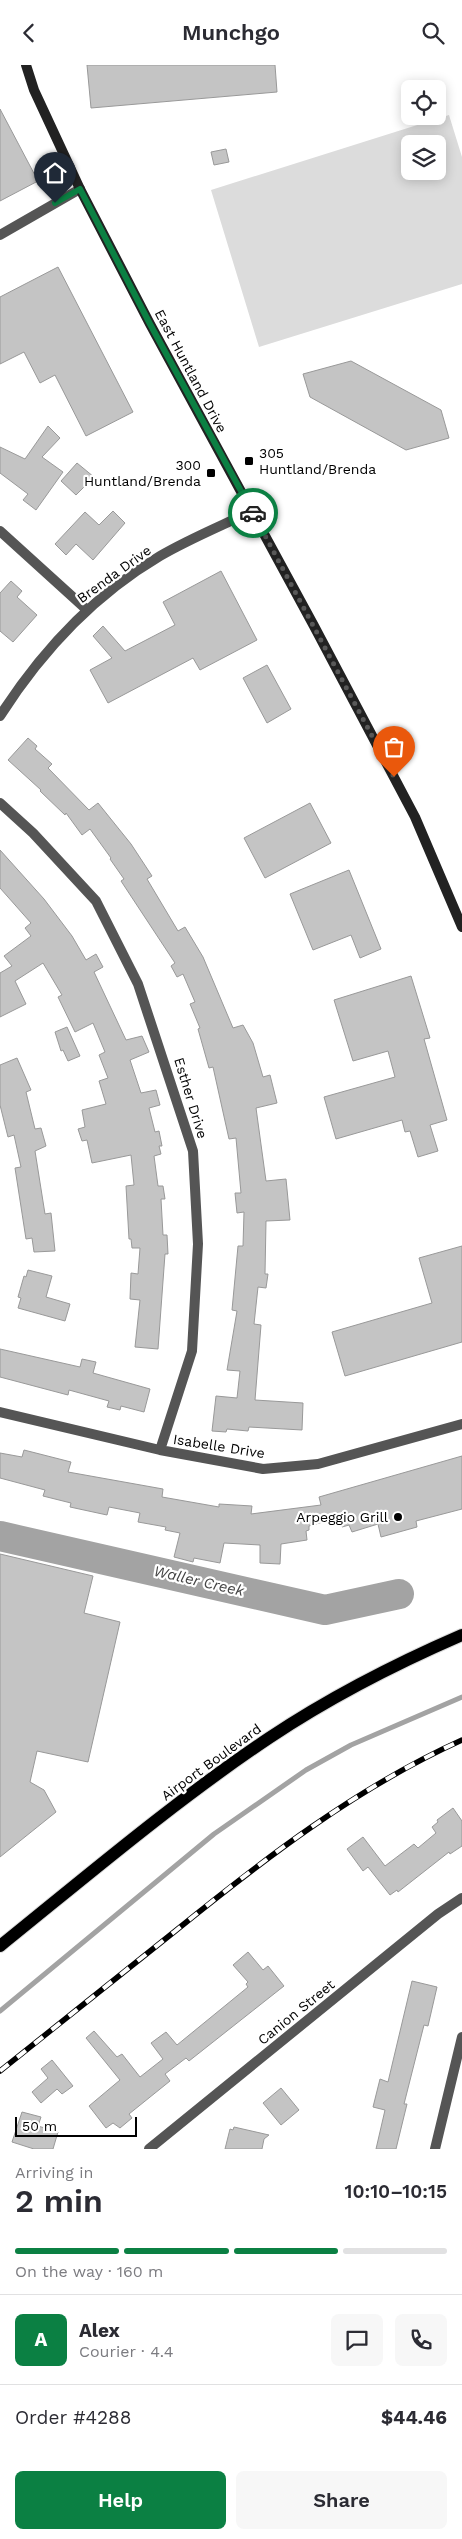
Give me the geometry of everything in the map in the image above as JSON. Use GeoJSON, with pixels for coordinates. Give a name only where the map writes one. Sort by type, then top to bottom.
{"type":"FeatureCollection","features":[{"type":"Feature","properties":{"kind":"main road","name":"Airport Boulevard"},"geometry":{"type":"LineString","coordinates":[[0,1946],[174,1807],[270,1737],[367,1681],[462,1635]]}},
{"type":"Feature","properties":{"kind":"street","name":"East Huntland Drive"},"geometry":{"type":"LineString","coordinates":[[26,65],[34,90],[80,189],[150,324],[415,817],[458,907],[462,927]]}},
{"type":"Feature","properties":{"kind":"street"},"geometry":{"type":"LineString","coordinates":[[0,235],[80,189]]}},
{"type":"Feature","properties":{"kind":"street","name":"Brenda Drive"},"geometry":{"type":"LineString","coordinates":[[0,716],[24,678],[86,609],[159,557],[252,511]]}},
{"type":"Feature","properties":{"kind":"street"},"geometry":{"type":"LineString","coordinates":[[0,531],[86,609]]}},
{"type":"Feature","properties":{"kind":"street","name":"Esther Drive"},"geometry":{"type":"LineString","coordinates":[[0,803],[33,833],[96,901],[138,984],[194,1151],[198,1244],[192,1351],[160,1450]]}},
{"type":"Feature","properties":{"kind":"street","name":"Isabelle Drive"},"geometry":{"type":"LineString","coordinates":[[0,1412],[160,1450],[263,1469],[311,1465],[462,1425]]}},
{"type":"Feature","properties":{"kind":"street","name":"Canion Street"},"geometry":{"type":"LineString","coordinates":[[149,2149],[438,1914],[462,1898]]}},
{"type":"Feature","properties":{"kind":"street"},"geometry":{"type":"LineString","coordinates":[[435,2149],[462,2037]]}},
{"type":"Feature","properties":{"kind":"shaded area"},"geometry":{"type":"Polygon","coordinates":[[[449,115],[462,157],[462,284],[259,347],[211,190],[417,125],[446,125],[446,116],[449,115]]]}},
{"type":"Feature","properties":{"kind":"building"},"geometry":{"type":"Polygon","coordinates":[[[87,65],[275,65],[277,92],[91,108],[87,65]]]}},
{"type":"Feature","properties":{"kind":"building"},"geometry":{"type":"Polygon","coordinates":[[[0,109],[38,181],[0,201],[0,109]]]}},
{"type":"Feature","properties":{"kind":"building"},"geometry":{"type":"Polygon","coordinates":[[[226,149],[229,162],[214,165],[211,152],[226,149]]]}},
{"type":"Feature","properties":{"kind":"building"},"geometry":{"type":"Polygon","coordinates":[[[58,267],[133,412],[86,436],[55,375],[40,383],[24,352],[0,364],[0,297],[58,267]]]}},
{"type":"Feature","properties":{"kind":"building"},"geometry":{"type":"Polygon","coordinates":[[[351,361],[441,410],[449,438],[406,450],[310,397],[303,374],[351,361]]]}},
{"type":"Feature","properties":{"kind":"building"},"geometry":{"type":"Polygon","coordinates":[[[48,426],[60,438],[42,457],[63,472],[36,510],[23,500],[28,494],[0,473],[0,447],[25,459],[48,426]]]}},
{"type":"Feature","properties":{"kind":"building"},"geometry":{"type":"Polygon","coordinates":[[[77,463],[94,477],[76,495],[61,481],[77,463]]]}},
{"type":"Feature","properties":{"kind":"building"},"geometry":{"type":"Polygon","coordinates":[[[113,511],[125,523],[93,560],[76,544],[66,555],[55,544],[85,512],[99,525],[113,511]]]}},
{"type":"Feature","properties":{"kind":"building"},"geometry":{"type":"Polygon","coordinates":[[[221,571],[257,640],[200,670],[193,658],[108,703],[90,670],[112,658],[93,636],[103,626],[125,651],[175,625],[163,602],[221,571]]]}},
{"type":"Feature","properties":{"kind":"building"},"geometry":{"type":"Polygon","coordinates":[[[11,581],[22,591],[17,597],[37,615],[13,642],[0,631],[0,593],[11,581]]]}},
{"type":"Feature","properties":{"kind":"building"},"geometry":{"type":"Polygon","coordinates":[[[267,665],[291,709],[267,723],[243,678],[267,665]]]}},
{"type":"Feature","properties":{"kind":"building"},"geometry":{"type":"Polygon","coordinates":[[[28,738],[37,746],[35,749],[52,764],[48,768],[89,810],[98,803],[131,844],[152,876],[147,879],[178,931],[185,927],[203,957],[233,1028],[243,1025],[253,1043],[263,1077],[270,1075],[277,1103],[256,1108],[266,1181],[286,1179],[290,1220],[266,1221],[265,1274],[268,1274],[266,1288],[258,1287],[254,1324],[261,1325],[255,1400],[303,1403],[302,1430],[249,1427],[248,1431],[227,1429],[226,1432],[212,1431],[216,1396],[237,1398],[240,1371],[227,1370],[237,1311],[232,1310],[238,1246],[243,1246],[244,1212],[237,1213],[235,1193],[241,1193],[236,1138],[229,1139],[213,1067],[209,1068],[198,1029],[200,1028],[190,1004],[195,1002],[183,974],[177,977],[171,966],[175,963],[121,881],[124,879],[111,858],[90,829],[82,835],[66,813],[65,815],[8,760],[28,738]]]}},
{"type":"Feature","properties":{"kind":"building"},"geometry":{"type":"Polygon","coordinates":[[[310,803],[331,843],[265,878],[244,838],[310,803]]]}},
{"type":"Feature","properties":{"kind":"building"},"geometry":{"type":"Polygon","coordinates":[[[0,850],[44,899],[72,936],[86,960],[96,954],[103,967],[94,972],[126,1040],[142,1036],[149,1052],[130,1060],[141,1093],[156,1090],[160,1105],[149,1108],[155,1132],[159,1131],[162,1146],[159,1146],[161,1154],[154,1156],[158,1186],[163,1186],[165,1199],[161,1199],[163,1235],[167,1235],[168,1254],[165,1254],[158,1349],[135,1347],[140,1300],[130,1299],[131,1273],[138,1274],[140,1248],[132,1248],[131,1239],[129,1239],[126,1186],[134,1185],[131,1155],[92,1163],[87,1140],[82,1141],[78,1129],[85,1127],[82,1110],[106,1104],[99,1081],[108,1078],[99,1055],[105,1052],[93,1023],[75,1032],[58,997],[62,995],[43,963],[15,981],[26,1004],[0,1017],[0,973],[12,966],[4,956],[31,936],[25,928],[31,923],[0,888],[0,850]]]}},
{"type":"Feature","properties":{"kind":"building"},"geometry":{"type":"Polygon","coordinates":[[[349,870],[381,949],[360,958],[351,935],[313,950],[290,894],[349,870]]]}},
{"type":"Feature","properties":{"kind":"building"},"geometry":{"type":"Polygon","coordinates":[[[411,976],[430,1038],[424,1039],[447,1120],[430,1125],[438,1151],[418,1157],[410,1131],[405,1132],[402,1120],[336,1139],[324,1097],[395,1077],[388,1051],[353,1061],[334,1000],[411,976]]]}},
{"type":"Feature","properties":{"kind":"building"},"geometry":{"type":"Polygon","coordinates":[[[67,1027],[80,1056],[68,1061],[63,1050],[61,1051],[55,1032],[67,1027]]]}},
{"type":"Feature","properties":{"kind":"building"},"geometry":{"type":"Polygon","coordinates":[[[17,1058],[31,1090],[26,1092],[35,1129],[41,1128],[46,1146],[35,1151],[45,1214],[51,1213],[55,1251],[34,1252],[32,1238],[26,1239],[15,1168],[21,1167],[14,1135],[8,1137],[0,1105],[0,1065],[17,1058]]]}},
{"type":"Feature","properties":{"kind":"building"},"geometry":{"type":"Polygon","coordinates":[[[462,1246],[462,1342],[345,1376],[332,1332],[432,1303],[419,1258],[462,1246]]]}},
{"type":"Feature","properties":{"kind":"building"},"geometry":{"type":"Polygon","coordinates":[[[28,1270],[52,1276],[46,1297],[70,1304],[65,1321],[18,1308],[21,1298],[18,1297],[24,1276],[26,1277],[28,1270]]]}},
{"type":"Feature","properties":{"kind":"building"},"geometry":{"type":"Polygon","coordinates":[[[0,1349],[80,1367],[82,1359],[96,1362],[93,1373],[150,1389],[144,1412],[121,1406],[120,1410],[107,1407],[109,1401],[69,1390],[68,1395],[0,1377],[0,1349]]]}},
{"type":"Feature","properties":{"kind":"building"},"geometry":{"type":"Polygon","coordinates":[[[24,1450],[71,1462],[68,1472],[163,1489],[162,1497],[219,1507],[219,1504],[252,1506],[251,1514],[321,1505],[319,1497],[462,1456],[462,1509],[416,1521],[417,1527],[381,1537],[378,1524],[352,1532],[349,1525],[342,1527],[340,1517],[309,1526],[309,1530],[306,1531],[307,1540],[281,1544],[280,1564],[260,1563],[260,1545],[224,1543],[220,1563],[194,1558],[193,1562],[174,1557],[180,1533],[165,1530],[166,1527],[138,1522],[140,1513],[109,1507],[107,1515],[70,1507],[71,1503],[43,1496],[45,1490],[0,1478],[0,1453],[22,1457],[24,1450]]]}},
{"type":"Feature","properties":{"kind":"building"},"geometry":{"type":"Polygon","coordinates":[[[0,1554],[93,1576],[84,1613],[120,1622],[88,1762],[37,1751],[30,1782],[44,1790],[56,1812],[0,1857],[0,1554]]]}},
{"type":"Feature","properties":{"kind":"building"},"geometry":{"type":"Polygon","coordinates":[[[453,1808],[462,1821],[462,1846],[450,1854],[449,1852],[398,1892],[397,1890],[390,1895],[368,1867],[363,1871],[347,1849],[363,1837],[385,1866],[414,1844],[418,1848],[436,1833],[432,1827],[438,1822],[437,1820],[453,1808]]]}},
{"type":"Feature","properties":{"kind":"building"},"geometry":{"type":"Polygon","coordinates":[[[248,1952],[263,1970],[268,1966],[284,1986],[189,2061],[186,2058],[165,2074],[170,2081],[129,2114],[132,2118],[120,2128],[113,2123],[106,2128],[89,2106],[120,2080],[86,2038],[94,2031],[117,2057],[122,2054],[140,2077],[163,2059],[151,2043],[166,2032],[177,2045],[248,1987],[246,1984],[248,1982],[233,1965],[248,1952]]]}},
{"type":"Feature","properties":{"kind":"building"},"geometry":{"type":"Polygon","coordinates":[[[412,1981],[437,1987],[428,2026],[424,2025],[404,2104],[407,2104],[396,2149],[376,2149],[385,2110],[373,2107],[380,2079],[388,2082],[412,1981]]]}},
{"type":"Feature","properties":{"kind":"building"},"geometry":{"type":"Polygon","coordinates":[[[52,2060],[73,2086],[62,2094],[57,2089],[41,2103],[32,2092],[48,2078],[41,2069],[52,2060]]]}},
{"type":"Feature","properties":{"kind":"building"},"geometry":{"type":"Polygon","coordinates":[[[281,2088],[299,2110],[281,2125],[263,2103],[281,2088]]]}},
{"type":"Feature","properties":{"kind":"building"},"geometry":{"type":"Polygon","coordinates":[[[22,2112],[41,2117],[38,2126],[58,2132],[53,2149],[34,2149],[12,2142],[22,2112]]]}},
{"type":"Feature","properties":{"kind":"building"},"geometry":{"type":"Polygon","coordinates":[[[234,2127],[269,2135],[264,2139],[262,2149],[225,2149],[230,2129],[233,2130],[234,2127]]]}},
{"type":"Feature","properties":{"kind":"waterway","name":"Waller Creek"},"geometry":{"type":"LineString","coordinates":[[0,1536],[325,1610],[399,1594]]}},
{"type":"Feature","properties":{"kind":"waterway"},"geometry":{"type":"LineString","coordinates":[[0,2011],[214,1834],[306,1770],[351,1745],[462,1697]]}},
{"type":"Feature","properties":{"kind":"railway"},"geometry":{"type":"LineString","coordinates":[[0,2071],[277,1852],[385,1780],[462,1740]]}},
{"type":"Feature","properties":{"kind":"way so far"},"geometry":{"type":"LineString","coordinates":[[253,513],[394,777]]}},
{"type":"Feature","properties":{"kind":"place","name":"305 Huntland/Brenda"},"geometry":{"type":"Point","coordinates":[249,461]}},
{"type":"Feature","properties":{"kind":"place","name":"300 Huntland/Brenda"},"geometry":{"type":"Point","coordinates":[211,473]}},
{"type":"Feature","properties":{"kind":"place","name":"Arpeggio Grill"},"geometry":{"type":"Point","coordinates":[398,1517]}},
{"type":"Feature","properties":{"kind":"route"},"geometry":{"type":"LineString","coordinates":[[55,203],[80,189],[150,324],[253,513]]}}]}
